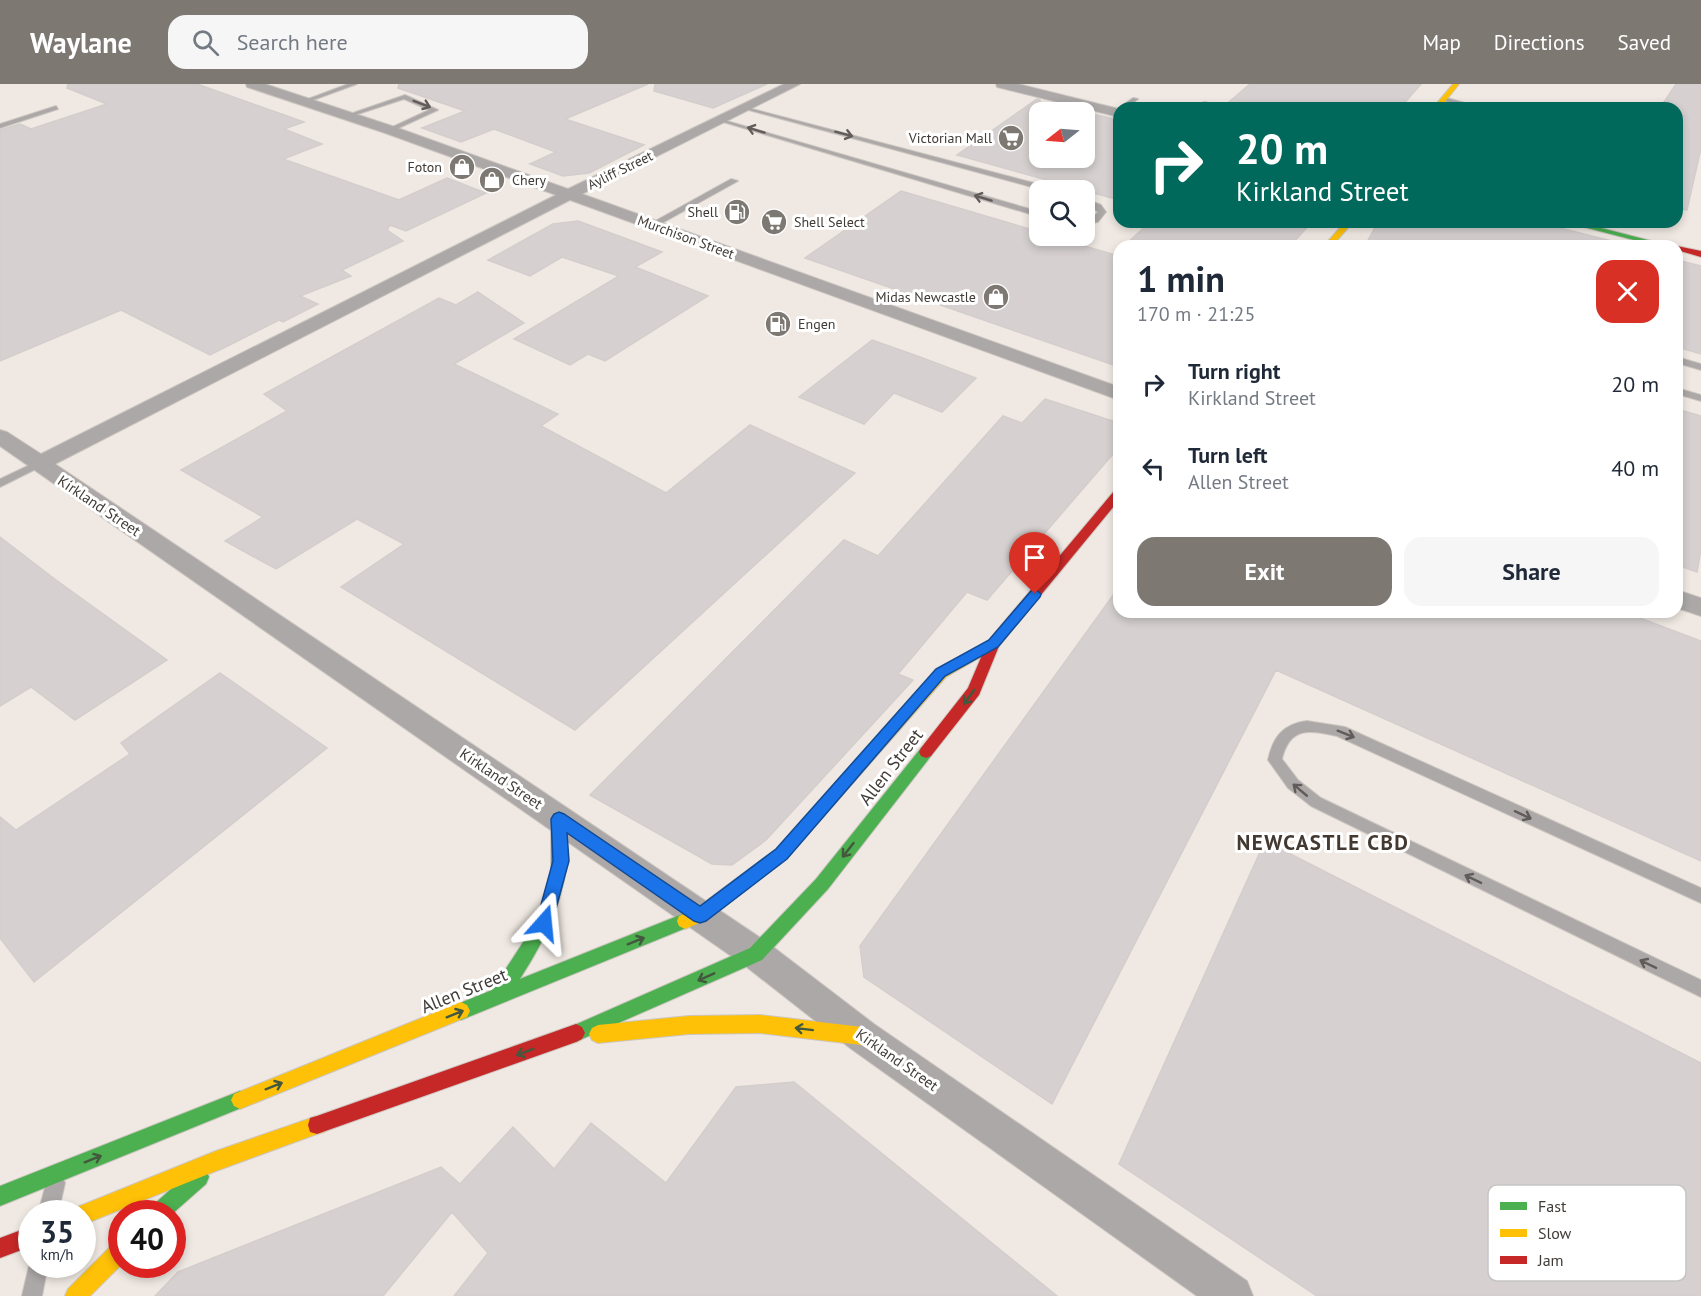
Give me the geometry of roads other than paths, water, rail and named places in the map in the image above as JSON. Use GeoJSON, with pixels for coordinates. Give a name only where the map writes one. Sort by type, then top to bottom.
{"type":"FeatureCollection","features":[{"type":"Feature","properties":{"kind":"street","name":"Murchison Street"},"geometry":{"type":"LineString","coordinates":[[252,84],[390,130],[1113,392]]}},
{"type":"Feature","properties":{"kind":"street","name":"Ayliff Street"},"geometry":{"type":"LineString","coordinates":[[38,464],[446,256],[794,84]]}},
{"type":"Feature","properties":{"kind":"street"},"geometry":{"type":"LineString","coordinates":[[1002,84],[1113,110]]}},
{"type":"Feature","properties":{"kind":"street"},"geometry":{"type":"LineString","coordinates":[[1442,102],[1456,84]]}},
{"type":"Feature","properties":{"kind":"street"},"geometry":{"type":"LineString","coordinates":[[1333,240],[1344,228]]}},
{"type":"Feature","properties":{"kind":"street"},"geometry":{"type":"LineString","coordinates":[[1593,228],[1642,240]]}},
{"type":"Feature","properties":{"kind":"street"},"geometry":{"type":"LineString","coordinates":[[1683,250],[1701,254]]}},
{"type":"Feature","properties":{"kind":"street","name":"Kirkland Street"},"geometry":{"type":"LineString","coordinates":[[0,436],[756,954],[862,1036],[1232,1296]]}},
{"type":"Feature","properties":{"kind":"street","name":"Allen Street"},"geometry":{"type":"LineString","coordinates":[[96,1209],[216,1161],[567,1037],[756,954],[822,884],[974,691],[993,644],[1113,500]]}},
{"type":"Feature","properties":{"kind":"street"},"geometry":{"type":"LineString","coordinates":[[1683,601],[1701,608]]}},
{"type":"Feature","properties":{"kind":"street","name":"Allen Street"},"geometry":{"type":"LineString","coordinates":[[0,1196],[700,915],[781,854],[941,673],[993,644]]}},
{"type":"Feature","properties":{"kind":"street"},"geometry":{"type":"LineString","coordinates":[[498,996],[528,953],[544,923],[561,861],[559,819]]}},
{"type":"Feature","properties":{"kind":"street"},"geometry":{"type":"LineString","coordinates":[[567,1037],[689,1025],[760,1024],[862,1036]]}},
{"type":"Feature","properties":{"kind":"street"},"geometry":{"type":"LineString","coordinates":[[173,1200],[216,1161]]}},
{"type":"Feature","properties":{"kind":"street"},"geometry":{"type":"LineString","coordinates":[[0,1248],[18,1241]]}},
{"type":"Feature","properties":{"kind":"street"},"geometry":{"type":"LineString","coordinates":[[75,1296],[108,1263]]}},
{"type":"Feature","properties":{"kind":"lane"},"geometry":{"type":"LineString","coordinates":[[303,102],[354,84]]}},
{"type":"Feature","properties":{"kind":"lane"},"geometry":{"type":"LineString","coordinates":[[347,116],[405,97],[435,110],[390,130]]}},
{"type":"Feature","properties":{"kind":"lane"},"geometry":{"type":"LineString","coordinates":[[1131,102],[1135,99]]}},
{"type":"Feature","properties":{"kind":"lane"},"geometry":{"type":"LineString","coordinates":[[0,126],[56,108]]}},
{"type":"Feature","properties":{"kind":"lane"},"geometry":{"type":"LineString","coordinates":[[747,108],[1029,184]]}},
{"type":"Feature","properties":{"kind":"lane"},"geometry":{"type":"LineString","coordinates":[[722,120],[1029,212]]}},
{"type":"Feature","properties":{"kind":"lane"},"geometry":{"type":"LineString","coordinates":[[810,132],[819,127]]}},
{"type":"Feature","properties":{"kind":"lane"},"geometry":{"type":"LineString","coordinates":[[793,141],[801,136]]}},
{"type":"Feature","properties":{"kind":"lane"},"geometry":{"type":"LineString","coordinates":[[954,172],[963,167]]}},
{"type":"Feature","properties":{"kind":"lane"},"geometry":{"type":"LineString","coordinates":[[935,184],[945,178]]}},
{"type":"Feature","properties":{"kind":"lane"},"geometry":{"type":"LineString","coordinates":[[652,225],[734,181]]}},
{"type":"Feature","properties":{"kind":"lane"},"geometry":{"type":"LineString","coordinates":[[1095,206],[1102,212],[1095,220]]}},
{"type":"Feature","properties":{"kind":"lane"},"geometry":{"type":"LineString","coordinates":[[1683,362],[1701,367]]}},
{"type":"Feature","properties":{"kind":"lane"},"geometry":{"type":"LineString","coordinates":[[1683,393],[1701,398]]}},
{"type":"Feature","properties":{"kind":"lane"},"geometry":{"type":"LineString","coordinates":[[0,483],[38,464]]}},
{"type":"Feature","properties":{"kind":"lane"},"geometry":{"type":"LineString","coordinates":[[1701,896],[1340,732],[1316,725],[1299,727],[1285,734],[1277,747],[1275,760],[1293,784],[1316,802],[1701,989]]}},
{"type":"Feature","properties":{"kind":"lane"},"geometry":{"type":"LineString","coordinates":[[51,1200],[58,1173]]}},
{"type":"Feature","properties":{"kind":"lane"},"geometry":{"type":"LineString","coordinates":[[32,1296],[35,1278]]}},
{"type":"Feature","properties":{"kind":"place","name":"Victorian Mall"},"geometry":{"type":"Point","coordinates":[1011,138]}},
{"type":"Feature","properties":{"kind":"place","name":"Foton"},"geometry":{"type":"Point","coordinates":[462,167]}},
{"type":"Feature","properties":{"kind":"place","name":"Chery"},"geometry":{"type":"Point","coordinates":[492,180]}},
{"type":"Feature","properties":{"kind":"place","name":"Shell"},"geometry":{"type":"Point","coordinates":[737,212]}},
{"type":"Feature","properties":{"kind":"place","name":"Shell Select"},"geometry":{"type":"Point","coordinates":[774,222]}},
{"type":"Feature","properties":{"kind":"place","name":"Midas Newcastle"},"geometry":{"type":"Point","coordinates":[996,297]}},
{"type":"Feature","properties":{"kind":"place","name":"Engen"},"geometry":{"type":"Point","coordinates":[778,324]}},
{"type":"Feature","properties":{"kind":"district","name":"NEWCASTLE CBD"},"geometry":{"type":"Point","coordinates":[1323,843]}}]}
